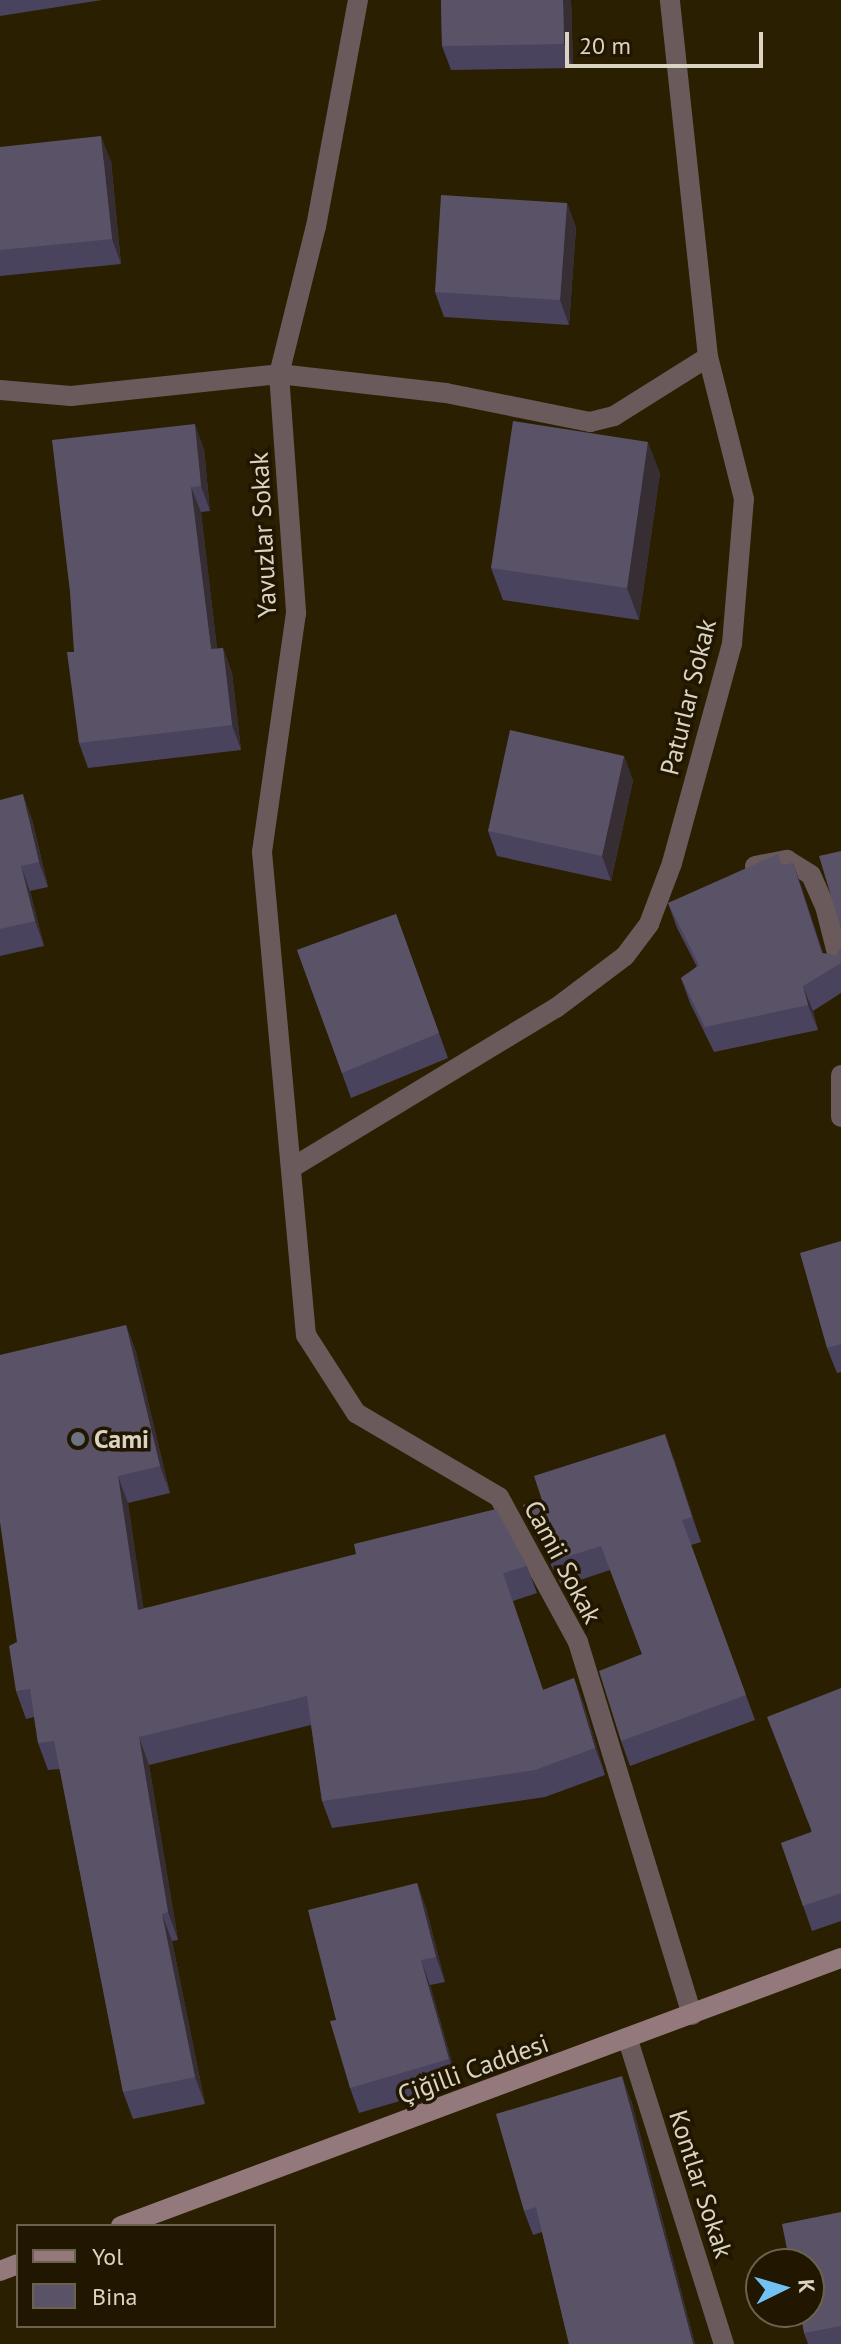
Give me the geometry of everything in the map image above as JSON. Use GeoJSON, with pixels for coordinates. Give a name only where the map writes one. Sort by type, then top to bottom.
{"type":"FeatureCollection","features":[{"type":"Feature","properties":{"kind":"main road","name":"Çiğilli Caddesi"},"geometry":{"type":"LineString","coordinates":[[126,2224],[628,2040],[841,1958]]}},
{"type":"Feature","properties":{"kind":"street","name":"Yavuzlar Sokak"},"geometry":{"type":"LineString","coordinates":[[293,1167],[262,852],[296,613],[279,374],[316,226],[358,0]]}},
{"type":"Feature","properties":{"kind":"street","name":"Paturlar Sokak"},"geometry":{"type":"LineString","coordinates":[[293,1167],[556,1008],[625,956],[649,924],[672,863],[728,659],[739,582],[744,499],[708,357],[670,0]]}},
{"type":"Feature","properties":{"kind":"street"},"geometry":{"type":"LineString","coordinates":[[0,390],[71,396],[279,374],[446,393],[590,422],[614,416],[708,357]]}},
{"type":"Feature","properties":{"kind":"street"},"geometry":{"type":"LineString","coordinates":[[738,874],[787,860],[811,875],[825,906],[841,969]]}},
{"type":"Feature","properties":{"kind":"street"},"geometry":{"type":"LineString","coordinates":[[649,924],[674,910]]}},
{"type":"Feature","properties":{"kind":"street"},"geometry":{"type":"LineString","coordinates":[[841,1075],[841,1117]]}},
{"type":"Feature","properties":{"kind":"street","name":"Camii Sokak"},"geometry":{"type":"LineString","coordinates":[[293,1167],[306,1335],[356,1413],[499,1497],[578,1642],[692,2015]]}},
{"type":"Feature","properties":{"kind":"street","name":"Kontlar Sokak"},"geometry":{"type":"LineString","coordinates":[[628,2040],[724,2344]]}},
{"type":"Feature","properties":{"kind":"building"},"geometry":{"type":"Polygon","coordinates":[[[441,0],[563,0],[564,44],[442,46],[441,0]]]}},
{"type":"Feature","properties":{"kind":"building"},"geometry":{"type":"Polygon","coordinates":[[[101,136],[112,239],[0,250],[0,147],[101,136]]]}},
{"type":"Feature","properties":{"kind":"building"},"geometry":{"type":"Polygon","coordinates":[[[441,195],[567,203],[560,300],[435,292],[441,195]]]}},
{"type":"Feature","properties":{"kind":"building"},"geometry":{"type":"Polygon","coordinates":[[[513,421],[648,442],[627,588],[491,568],[513,421]]]}},
{"type":"Feature","properties":{"kind":"building"},"geometry":{"type":"Polygon","coordinates":[[[195,424],[201,486],[191,487],[211,649],[223,648],[232,725],[79,743],[67,652],[74,652],[70,592],[52,440],[195,424]]]}},
{"type":"Feature","properties":{"kind":"building"},"geometry":{"type":"Polygon","coordinates":[[[510,730],[624,756],[602,856],[488,831],[510,730]]]}},
{"type":"Feature","properties":{"kind":"building"},"geometry":{"type":"Polygon","coordinates":[[[23,794],[39,862],[21,866],[35,921],[0,929],[0,800],[23,794]]]}},
{"type":"Feature","properties":{"kind":"building"},"geometry":{"type":"Polygon","coordinates":[[[841,851],[841,929],[819,856],[841,851]]]}},
{"type":"Feature","properties":{"kind":"building"},"geometry":{"type":"Polygon","coordinates":[[[778,854],[782,865],[793,863],[822,953],[836,956],[841,947],[841,963],[803,986],[808,1005],[705,1027],[681,978],[699,965],[668,903],[778,854]]]}},
{"type":"Feature","properties":{"kind":"building"},"geometry":{"type":"Polygon","coordinates":[[[396,914],[439,1033],[342,1073],[297,950],[396,914]]]}},
{"type":"Feature","properties":{"kind":"building"},"geometry":{"type":"Polygon","coordinates":[[[841,1241],[841,1344],[827,1348],[800,1253],[841,1241]]]}},
{"type":"Feature","properties":{"kind":"building"},"geometry":{"type":"Polygon","coordinates":[[[126,1325],[160,1466],[118,1476],[138,1610],[356,1554],[354,1544],[496,1509],[527,1566],[503,1573],[543,1690],[574,1678],[595,1748],[535,1770],[322,1801],[307,1696],[139,1737],[168,1912],[162,1914],[195,2077],[123,2092],[54,1741],[38,1743],[30,1689],[16,1691],[9,1646],[17,1642],[0,1522],[0,1355],[126,1325]]]}},
{"type":"Feature","properties":{"kind":"building"},"geometry":{"type":"Polygon","coordinates":[[[665,1434],[692,1517],[682,1520],[746,1695],[621,1741],[599,1671],[642,1654],[601,1546],[553,1561],[523,1505],[542,1500],[534,1476],[665,1434]]]}},
{"type":"Feature","properties":{"kind":"building"},"geometry":{"type":"Polygon","coordinates":[[[841,1688],[841,1893],[803,1906],[781,1843],[812,1832],[767,1717],[841,1688]]]}},
{"type":"Feature","properties":{"kind":"building"},"geometry":{"type":"Polygon","coordinates":[[[417,1883],[436,1957],[421,1960],[449,2059],[350,2088],[330,2021],[336,2020],[308,1910],[417,1883]]]}},
{"type":"Feature","properties":{"kind":"building"},"geometry":{"type":"Polygon","coordinates":[[[622,2076],[693,2344],[569,2344],[536,2207],[524,2211],[496,2114],[622,2076]]]}},
{"type":"Feature","properties":{"kind":"building"},"geometry":{"type":"Polygon","coordinates":[[[841,2212],[841,2326],[804,2333],[803,2328],[825,2328],[825,2248],[787,2248],[782,2224],[841,2212]]]}},
{"type":"Feature","properties":{"kind":"place","name":"Cami"},"geometry":{"type":"Point","coordinates":[78,1439]}}]}
